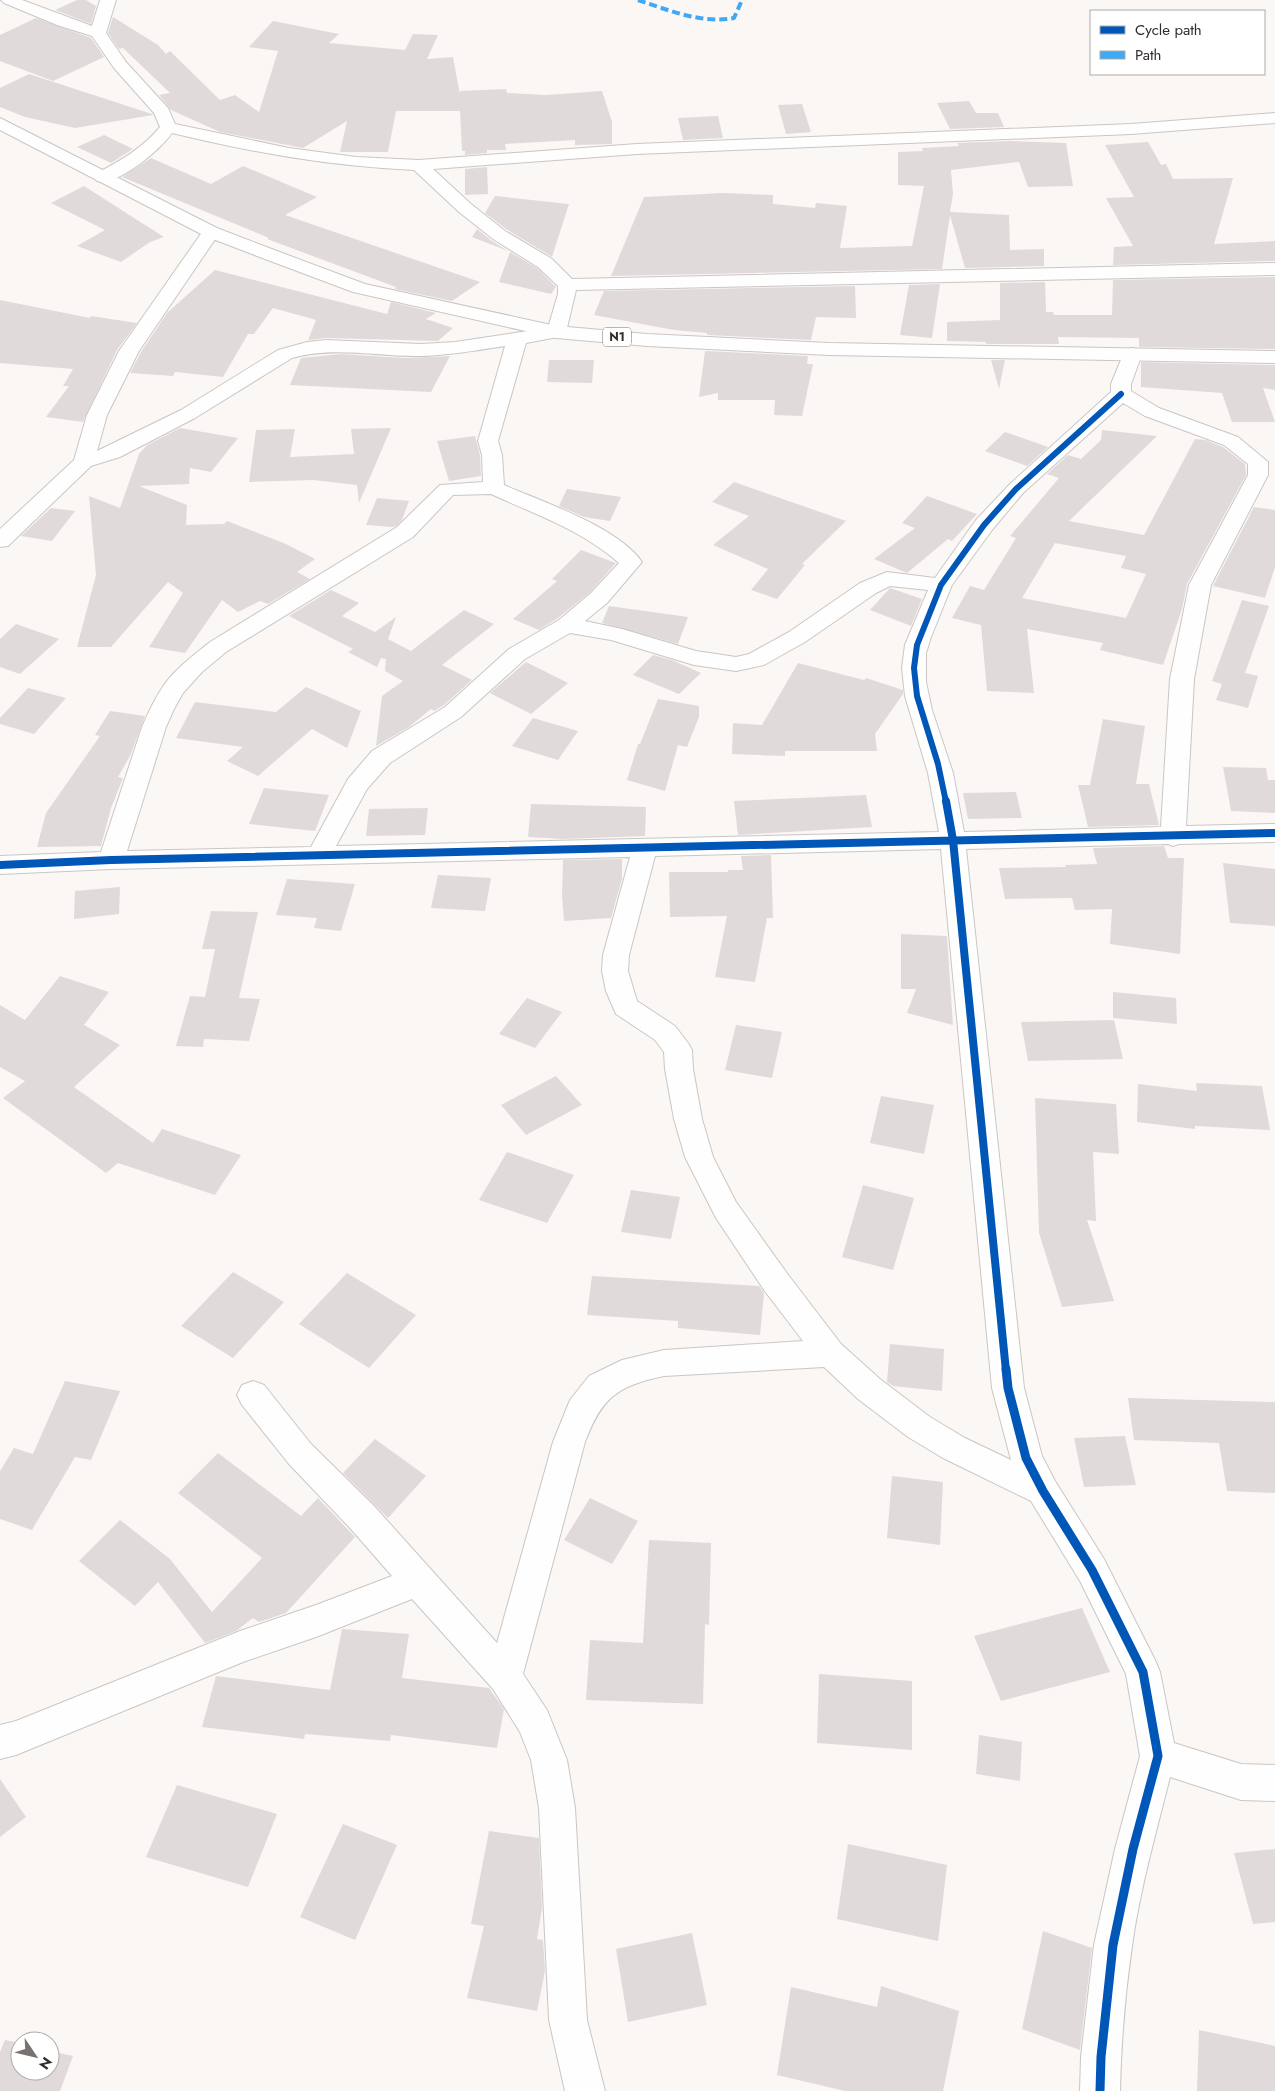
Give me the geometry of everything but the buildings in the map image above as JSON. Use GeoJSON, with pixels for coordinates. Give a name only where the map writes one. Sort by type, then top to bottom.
{"type":"FeatureCollection","features":[{"type":"Feature","properties":{"kind":"street"},"geometry":{"type":"LineString","coordinates":[[8,0],[63,22],[98,33],[107,49],[162,112],[168,127]]}},
{"type":"Feature","properties":{"kind":"street"},"geometry":{"type":"LineString","coordinates":[[98,33],[108,0]]}},
{"type":"Feature","properties":{"kind":"street"},"geometry":{"type":"LineString","coordinates":[[168,127],[235,143],[289,153],[356,162],[419,165],[637,149],[1122,129],[1275,118]]}},
{"type":"Feature","properties":{"kind":"street","name":"N1"},"geometry":{"type":"LineString","coordinates":[[0,123],[211,232],[360,288],[556,332],[647,340],[829,349],[1275,357]]}},
{"type":"Feature","properties":{"kind":"street"},"geometry":{"type":"LineString","coordinates":[[103,176],[140,156],[158,142],[168,127]]}},
{"type":"Feature","properties":{"kind":"street"},"geometry":{"type":"LineString","coordinates":[[0,541],[84,462],[113,453],[188,414],[285,354],[307,348],[326,346],[421,350],[455,348],[556,332],[567,294],[567,285],[545,263],[499,235],[465,208],[419,165]]}},
{"type":"Feature","properties":{"kind":"street"},"geometry":{"type":"LineString","coordinates":[[84,462],[98,415],[130,351],[211,232]]}},
{"type":"Feature","properties":{"kind":"street"},"geometry":{"type":"LineString","coordinates":[[567,285],[1275,269]]}},
{"type":"Feature","properties":{"kind":"street"},"geometry":{"type":"LineString","coordinates":[[494,488],[492,455],[488,441],[517,339]]}},
{"type":"Feature","properties":{"kind":"street"},"geometry":{"type":"LineString","coordinates":[[1100,2091],[1101,2057],[1113,1945],[1133,1848],[1158,1756],[1143,1672],[1092,1570],[1043,1491],[1026,1458],[1008,1388],[953,840],[938,765],[917,702],[913,675],[915,651],[939,596],[941,585],[984,525],[1016,489],[1121,394],[1121,384],[1132,354]]}},
{"type":"Feature","properties":{"kind":"street"},"geometry":{"type":"LineString","coordinates":[[1121,394],[1152,412],[1231,441],[1258,462],[1258,475],[1200,585],[1182,679],[1176,757],[1173,837]]}},
{"type":"Feature","properties":{"kind":"street"},"geometry":{"type":"LineString","coordinates":[[112,860],[154,727],[173,689],[194,667],[218,647],[405,532],[447,489],[494,488],[599,537],[618,549],[631,562],[599,598],[567,625],[517,654],[453,712],[381,757],[357,785],[319,855]]}},
{"type":"Feature","properties":{"kind":"street"},"geometry":{"type":"LineString","coordinates":[[567,625],[614,634],[694,658],[736,664],[756,660],[797,636],[868,588],[886,579],[941,585]]}},
{"type":"Feature","properties":{"kind":"street"},"geometry":{"type":"LineString","coordinates":[[0,865],[112,860],[953,840],[1173,837],[1275,833]]}},
{"type":"Feature","properties":{"kind":"street"},"geometry":{"type":"LineString","coordinates":[[645,847],[616,955],[615,971],[619,991],[626,1007],[665,1034],[678,1050],[679,1069],[688,1118],[699,1157],[726,1210],[774,1281],[830,1353],[870,1389],[919,1427],[954,1448],[1043,1491]]}},
{"type":"Feature","properties":{"kind":"street"},"geometry":{"type":"LineString","coordinates":[[505,1677],[569,1442],[581,1410],[600,1386],[633,1369],[664,1363],[830,1353]]}},
{"type":"Feature","properties":{"kind":"street"},"geometry":{"type":"LineString","coordinates":[[253,1395],[300,1454],[362,1517],[418,1582],[505,1677],[534,1722],[549,1760],[557,1808],[568,2020],[585,2091]]}},
{"type":"Feature","properties":{"kind":"street"},"geometry":{"type":"LineString","coordinates":[[0,1742],[16,1738],[240,1647],[324,1618],[418,1582]]}},
{"type":"Feature","properties":{"kind":"street"},"geometry":{"type":"LineString","coordinates":[[1158,1756],[1241,1782],[1275,1783]]}},
{"type":"Feature","properties":{"kind":"marked path"},"geometry":{"type":"LineString","coordinates":[[638,0],[686,15],[712,20],[734,18],[742,0]]}},
{"type":"Feature","properties":{"kind":"cycle path"},"geometry":{"type":"LineString","coordinates":[[1100,2091],[1101,2057],[1113,1945],[1133,1849],[1158,1756],[1143,1672],[1092,1570],[1043,1491],[1026,1458],[1008,1388],[953,840],[945,792],[917,696],[914,668],[917,645],[941,585],[984,525],[1016,489],[1121,394]]}},
{"type":"Feature","properties":{"kind":"cycle path"},"geometry":{"type":"LineString","coordinates":[[0,865],[111,860],[1275,833]]}}]}
